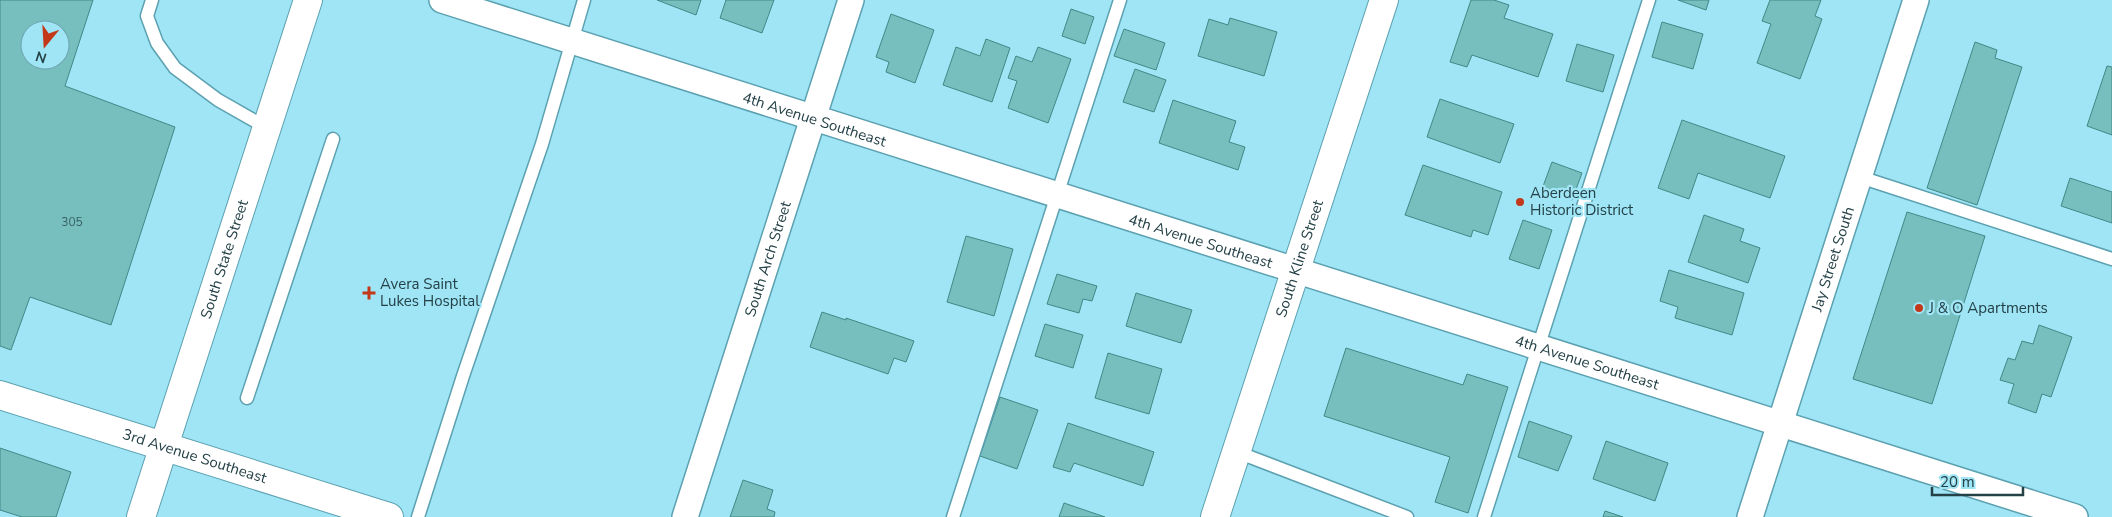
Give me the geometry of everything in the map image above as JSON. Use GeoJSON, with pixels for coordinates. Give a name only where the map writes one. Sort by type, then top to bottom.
{"type":"FeatureCollection","features":[{"type":"Feature","properties":{"kind":"street","name":"South State Street"},"geometry":{"type":"LineString","coordinates":[[141,517],[308,0]]}},
{"type":"Feature","properties":{"kind":"street","name":"4th Avenue Southeast"},"geometry":{"type":"LineString","coordinates":[[442,0],[1057,198],[1781,423],[2074,517]]}},
{"type":"Feature","properties":{"kind":"street","name":"South Arch Street"},"geometry":{"type":"LineString","coordinates":[[685,517],[851,0]]}},
{"type":"Feature","properties":{"kind":"street","name":"South Kline Street"},"geometry":{"type":"LineString","coordinates":[[1215,517],[1384,0]]}},
{"type":"Feature","properties":{"kind":"street","name":"Jay Street South"},"geometry":{"type":"LineString","coordinates":[[1750,517],[1916,0]]}},
{"type":"Feature","properties":{"kind":"street","name":"3rd Avenue Southeast"},"geometry":{"type":"LineString","coordinates":[[0,395],[389,517]]}},
{"type":"Feature","properties":{"kind":"lane"},"geometry":{"type":"LineString","coordinates":[[152,0],[147,16],[158,43],[174,68],[218,100],[267,128]]}},
{"type":"Feature","properties":{"kind":"lane"},"geometry":{"type":"LineString","coordinates":[[418,517],[463,376],[542,144],[584,0]]}},
{"type":"Feature","properties":{"kind":"lane"},"geometry":{"type":"LineString","coordinates":[[953,517],[1120,0]]}},
{"type":"Feature","properties":{"kind":"lane"},"geometry":{"type":"LineString","coordinates":[[1484,517],[1649,0]]}},
{"type":"Feature","properties":{"kind":"lane"},"geometry":{"type":"LineString","coordinates":[[247,398],[333,139]]}},
{"type":"Feature","properties":{"kind":"lane"},"geometry":{"type":"LineString","coordinates":[[1860,177],[2112,259]]}},
{"type":"Feature","properties":{"kind":"lane"},"geometry":{"type":"LineString","coordinates":[[1236,452],[1407,517]]}},
{"type":"Feature","properties":{"kind":"building"},"geometry":{"type":"Polygon","coordinates":[[[0,0],[93,0],[65,86],[175,127],[111,325],[30,297],[11,350],[0,346],[0,0]]]}},
{"type":"Feature","properties":{"kind":"building"},"geometry":{"type":"Polygon","coordinates":[[[657,0],[701,0],[696,15],[657,0]]]}},
{"type":"Feature","properties":{"kind":"building"},"geometry":{"type":"Polygon","coordinates":[[[726,0],[774,0],[762,33],[720,18],[726,0]]]}},
{"type":"Feature","properties":{"kind":"building"},"geometry":{"type":"Polygon","coordinates":[[[1471,0],[1494,0],[1509,5],[1504,18],[1553,34],[1538,77],[1472,55],[1467,67],[1450,62],[1471,0]]]}},
{"type":"Feature","properties":{"kind":"building"},"geometry":{"type":"Polygon","coordinates":[[[1678,0],[1709,0],[1706,10],[1678,0]]]}},
{"type":"Feature","properties":{"kind":"building"},"geometry":{"type":"Polygon","coordinates":[[[1770,0],[1821,0],[1815,16],[1822,19],[1800,79],[1757,63],[1771,24],[1762,21],[1770,0]]]}},
{"type":"Feature","properties":{"kind":"building"},"geometry":{"type":"Polygon","coordinates":[[[1071,9],[1094,17],[1085,44],[1062,36],[1071,9]]]}},
{"type":"Feature","properties":{"kind":"building"},"geometry":{"type":"Polygon","coordinates":[[[891,14],[934,30],[915,83],[886,72],[889,62],[876,57],[891,14]]]}},
{"type":"Feature","properties":{"kind":"building"},"geometry":{"type":"Polygon","coordinates":[[[1230,18],[1277,32],[1264,76],[1198,56],[1209,19],[1228,25],[1230,18]]]}},
{"type":"Feature","properties":{"kind":"building"},"geometry":{"type":"Polygon","coordinates":[[[1662,22],[1703,34],[1693,69],[1652,57],[1662,22]]]}},
{"type":"Feature","properties":{"kind":"building"},"geometry":{"type":"Polygon","coordinates":[[[1124,29],[1165,43],[1156,70],[1114,56],[1124,29]]]}},
{"type":"Feature","properties":{"kind":"building"},"geometry":{"type":"Polygon","coordinates":[[[986,39],[1010,48],[992,102],[943,85],[956,47],[980,56],[986,39]]]}},
{"type":"Feature","properties":{"kind":"building"},"geometry":{"type":"Polygon","coordinates":[[[1975,42],[1997,50],[1995,58],[2022,67],[1977,205],[1927,188],[1975,42]]]}},
{"type":"Feature","properties":{"kind":"building"},"geometry":{"type":"Polygon","coordinates":[[[1577,44],[1614,55],[1603,92],[1566,81],[1577,44]]]}},
{"type":"Feature","properties":{"kind":"building"},"geometry":{"type":"Polygon","coordinates":[[[1038,47],[1071,59],[1048,123],[1008,108],[1017,81],[1008,78],[1016,56],[1032,62],[1038,47]]]}},
{"type":"Feature","properties":{"kind":"building"},"geometry":{"type":"Polygon","coordinates":[[[2107,66],[2112,67],[2112,135],[2087,126],[2107,66]]]}},
{"type":"Feature","properties":{"kind":"building"},"geometry":{"type":"Polygon","coordinates":[[[1135,69],[1166,80],[1154,112],[1123,102],[1135,69]]]}},
{"type":"Feature","properties":{"kind":"building"},"geometry":{"type":"Polygon","coordinates":[[[1440,99],[1514,124],[1500,163],[1427,137],[1440,99]]]}},
{"type":"Feature","properties":{"kind":"building"},"geometry":{"type":"Polygon","coordinates":[[[1173,100],[1236,121],[1229,142],[1245,147],[1238,170],[1159,143],[1173,100]]]}},
{"type":"Feature","properties":{"kind":"building"},"geometry":{"type":"Polygon","coordinates":[[[1682,120],[1785,156],[1770,198],[1698,173],[1689,199],[1658,188],[1682,120]]]}},
{"type":"Feature","properties":{"kind":"building"},"geometry":{"type":"Polygon","coordinates":[[[1552,162],[1582,173],[1572,200],[1542,189],[1552,162]]]}},
{"type":"Feature","properties":{"kind":"building"},"geometry":{"type":"Polygon","coordinates":[[[1423,165],[1502,192],[1488,235],[1473,230],[1471,237],[1405,215],[1423,165]]]}},
{"type":"Feature","properties":{"kind":"building"},"geometry":{"type":"Polygon","coordinates":[[[2070,178],[2112,192],[2112,223],[2061,206],[2070,178]]]}},
{"type":"Feature","properties":{"kind":"building","name":"J & O Apartments"},"geometry":{"type":"Polygon","coordinates":[[[1907,212],[1985,236],[1932,404],[1853,379],[1907,212]]]}},
{"type":"Feature","properties":{"kind":"building"},"geometry":{"type":"Polygon","coordinates":[[[1704,215],[1744,229],[1740,241],[1760,248],[1748,283],[1688,262],[1704,215]]]}},
{"type":"Feature","properties":{"kind":"building"},"geometry":{"type":"Polygon","coordinates":[[[1523,220],[1552,230],[1539,269],[1509,259],[1523,220]]]}},
{"type":"Feature","properties":{"kind":"building"},"geometry":{"type":"Polygon","coordinates":[[[966,236],[1013,249],[994,316],[947,302],[966,236]]]}},
{"type":"Feature","properties":{"kind":"building"},"geometry":{"type":"Polygon","coordinates":[[[1669,270],[1744,293],[1732,335],[1675,318],[1678,307],[1660,301],[1669,270]]]}},
{"type":"Feature","properties":{"kind":"building"},"geometry":{"type":"Polygon","coordinates":[[[1057,274],[1097,286],[1092,301],[1083,299],[1079,313],[1047,304],[1057,274]]]}},
{"type":"Feature","properties":{"kind":"building"},"geometry":{"type":"Polygon","coordinates":[[[1136,293],[1192,310],[1181,343],[1126,326],[1136,293]]]}},
{"type":"Feature","properties":{"kind":"building"},"geometry":{"type":"Polygon","coordinates":[[[822,312],[914,341],[906,362],[894,358],[888,374],[810,347],[822,312]]]}},
{"type":"Feature","properties":{"kind":"building"},"geometry":{"type":"Polygon","coordinates":[[[1045,324],[1083,335],[1073,368],[1035,356],[1045,324]]]}},
{"type":"Feature","properties":{"kind":"building"},"geometry":{"type":"Polygon","coordinates":[[[2039,325],[2072,337],[2051,397],[2042,394],[2036,413],[2008,403],[2014,384],[2000,380],[2008,358],[2015,360],[2022,341],[2033,344],[2039,325]]]}},
{"type":"Feature","properties":{"kind":"building"},"geometry":{"type":"Polygon","coordinates":[[[1346,348],[1463,385],[1467,374],[1508,387],[1468,513],[1435,502],[1450,457],[1324,416],[1346,348]]]}},
{"type":"Feature","properties":{"kind":"building"},"geometry":{"type":"Polygon","coordinates":[[[1108,353],[1162,369],[1149,414],[1095,398],[1108,353]]]}},
{"type":"Feature","properties":{"kind":"building"},"geometry":{"type":"Polygon","coordinates":[[[1000,397],[1038,410],[1017,469],[980,456],[1000,397]]]}},
{"type":"Feature","properties":{"kind":"building"},"geometry":{"type":"Polygon","coordinates":[[[1529,421],[1572,436],[1558,471],[1518,457],[1529,421]]]}},
{"type":"Feature","properties":{"kind":"building"},"geometry":{"type":"Polygon","coordinates":[[[1068,423],[1154,452],[1143,486],[1074,463],[1070,472],[1053,467],[1068,423]]]}},
{"type":"Feature","properties":{"kind":"building"},"geometry":{"type":"Polygon","coordinates":[[[1606,441],[1668,463],[1655,501],[1593,479],[1606,441]]]}},
{"type":"Feature","properties":{"kind":"building"},"geometry":{"type":"Polygon","coordinates":[[[0,448],[71,472],[56,517],[22,517],[0,510],[0,448]]]}},
{"type":"Feature","properties":{"kind":"building"},"geometry":{"type":"Polygon","coordinates":[[[743,480],[773,490],[767,509],[775,512],[774,517],[730,517],[743,480]]]}},
{"type":"Feature","properties":{"kind":"building"},"geometry":{"type":"Polygon","coordinates":[[[1064,503],[1105,517],[1059,517],[1064,503]]]}},
{"type":"Feature","properties":{"kind":"building"},"geometry":{"type":"Polygon","coordinates":[[[1605,511],[1623,517],[1603,517],[1605,511]]]}},
{"type":"Feature","properties":{"kind":"place","name":"Aberdeen Historic District"},"geometry":{"type":"Point","coordinates":[1520,202]}},
{"type":"Feature","properties":{"kind":"place","name":"Avera Saint Lukes Hospital"},"geometry":{"type":"Point","coordinates":[369,293]}},
{"type":"Feature","properties":{"kind":"place","name":"J & O Apartments"},"geometry":{"type":"Point","coordinates":[1919,308]}}]}
